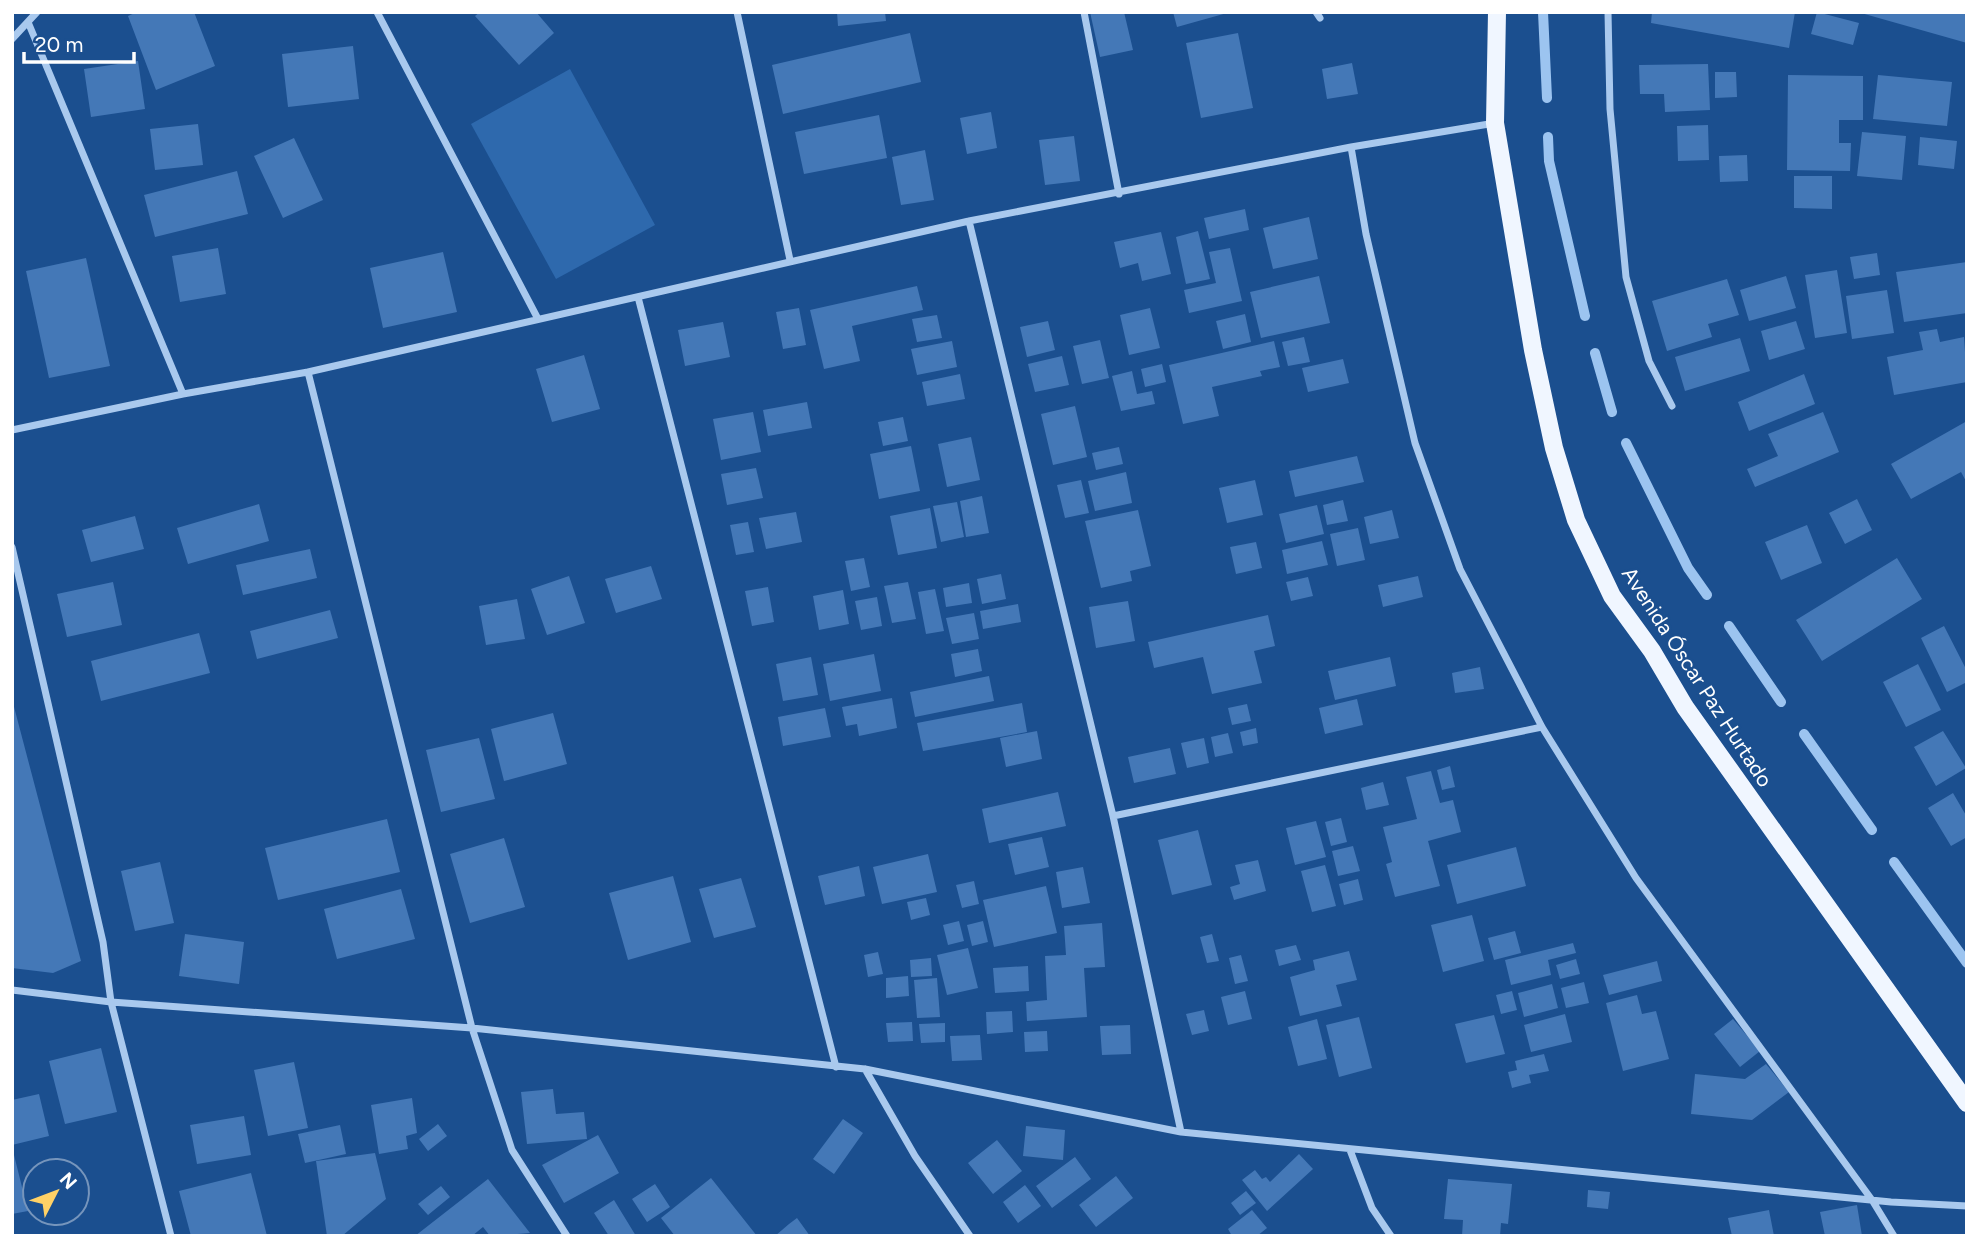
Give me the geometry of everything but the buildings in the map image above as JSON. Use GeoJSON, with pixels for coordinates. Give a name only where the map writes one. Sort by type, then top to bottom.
{"type":"FeatureCollection","features":[{"type":"Feature","properties":{"kind":"main road","name":"Avenida Óscar Paz Hurtado"},"geometry":{"type":"LineString","coordinates":[[1497,12],[1495,123],[1520,279],[1554,448],[1576,520],[1612,596],[1652,651],[1692,718],[1967,1103]]}},
{"type":"Feature","properties":{"kind":"street"},"geometry":{"type":"LineString","coordinates":[[12,39],[37,12]]}},
{"type":"Feature","properties":{"kind":"street"},"geometry":{"type":"LineString","coordinates":[[377,12],[538,319]]}},
{"type":"Feature","properties":{"kind":"street"},"geometry":{"type":"LineString","coordinates":[[737,12],[790,260]]}},
{"type":"Feature","properties":{"kind":"street"},"geometry":{"type":"LineString","coordinates":[[1084,12],[1119,194]]}},
{"type":"Feature","properties":{"kind":"street"},"geometry":{"type":"LineString","coordinates":[[1608,12],[1610,109],[1626,277],[1649,361],[1672,406]]}},
{"type":"Feature","properties":{"kind":"street"},"geometry":{"type":"LineString","coordinates":[[29,22],[183,394]]}},
{"type":"Feature","properties":{"kind":"street"},"geometry":{"type":"LineString","coordinates":[[12,430],[183,394],[308,372],[970,220],[1119,194],[1350,147],[1495,123]]}},
{"type":"Feature","properties":{"kind":"street"},"geometry":{"type":"LineString","coordinates":[[1350,147],[1366,234],[1415,443],[1460,569],[1542,727],[1636,878],[1872,1200],[1894,1236]]}},
{"type":"Feature","properties":{"kind":"street"},"geometry":{"type":"LineString","coordinates":[[970,220],[1112,816],[1181,1132]]}},
{"type":"Feature","properties":{"kind":"street"},"geometry":{"type":"LineString","coordinates":[[638,297],[835,1068]]}},
{"type":"Feature","properties":{"kind":"street"},"geometry":{"type":"LineString","coordinates":[[308,372],[472,1028],[512,1150],[567,1236]]}},
{"type":"Feature","properties":{"kind":"street"},"geometry":{"type":"LineString","coordinates":[[12,547],[103,942],[111,1002],[170,1236]]}},
{"type":"Feature","properties":{"kind":"street"},"geometry":{"type":"LineString","coordinates":[[1112,816],[1542,727]]}},
{"type":"Feature","properties":{"kind":"street"},"geometry":{"type":"LineString","coordinates":[[12,990],[111,1002],[472,1028],[835,1068],[865,1069],[1181,1132],[1891,1202],[1967,1206]]}},
{"type":"Feature","properties":{"kind":"street"},"geometry":{"type":"LineString","coordinates":[[865,1069],[915,1156],[970,1236]]}},
{"type":"Feature","properties":{"kind":"street"},"geometry":{"type":"LineString","coordinates":[[1350,1150],[1372,1209],[1391,1236]]}},
{"type":"Feature","properties":{"kind":"shaded area"},"geometry":{"type":"Polygon","coordinates":[[[570,69],[655,225],[556,279],[471,124],[570,69]]]}},
{"type":"Feature","properties":{"kind":"waterway"},"geometry":{"type":"LineString","coordinates":[[1543,12],[1547,98]]}},
{"type":"Feature","properties":{"kind":"waterway"},"geometry":{"type":"LineString","coordinates":[[1548,137],[1549,161],[1585,316]]}},
{"type":"Feature","properties":{"kind":"waterway"},"geometry":{"type":"LineString","coordinates":[[1595,353],[1612,412]]}},
{"type":"Feature","properties":{"kind":"waterway"},"geometry":{"type":"LineString","coordinates":[[1626,443],[1688,568],[1707,595]]}},
{"type":"Feature","properties":{"kind":"waterway"},"geometry":{"type":"LineString","coordinates":[[1729,626],[1781,702]]}},
{"type":"Feature","properties":{"kind":"waterway"},"geometry":{"type":"LineString","coordinates":[[1804,734],[1872,830]]}},
{"type":"Feature","properties":{"kind":"waterway"},"geometry":{"type":"LineString","coordinates":[[1894,862],[1967,963]]}}]}
